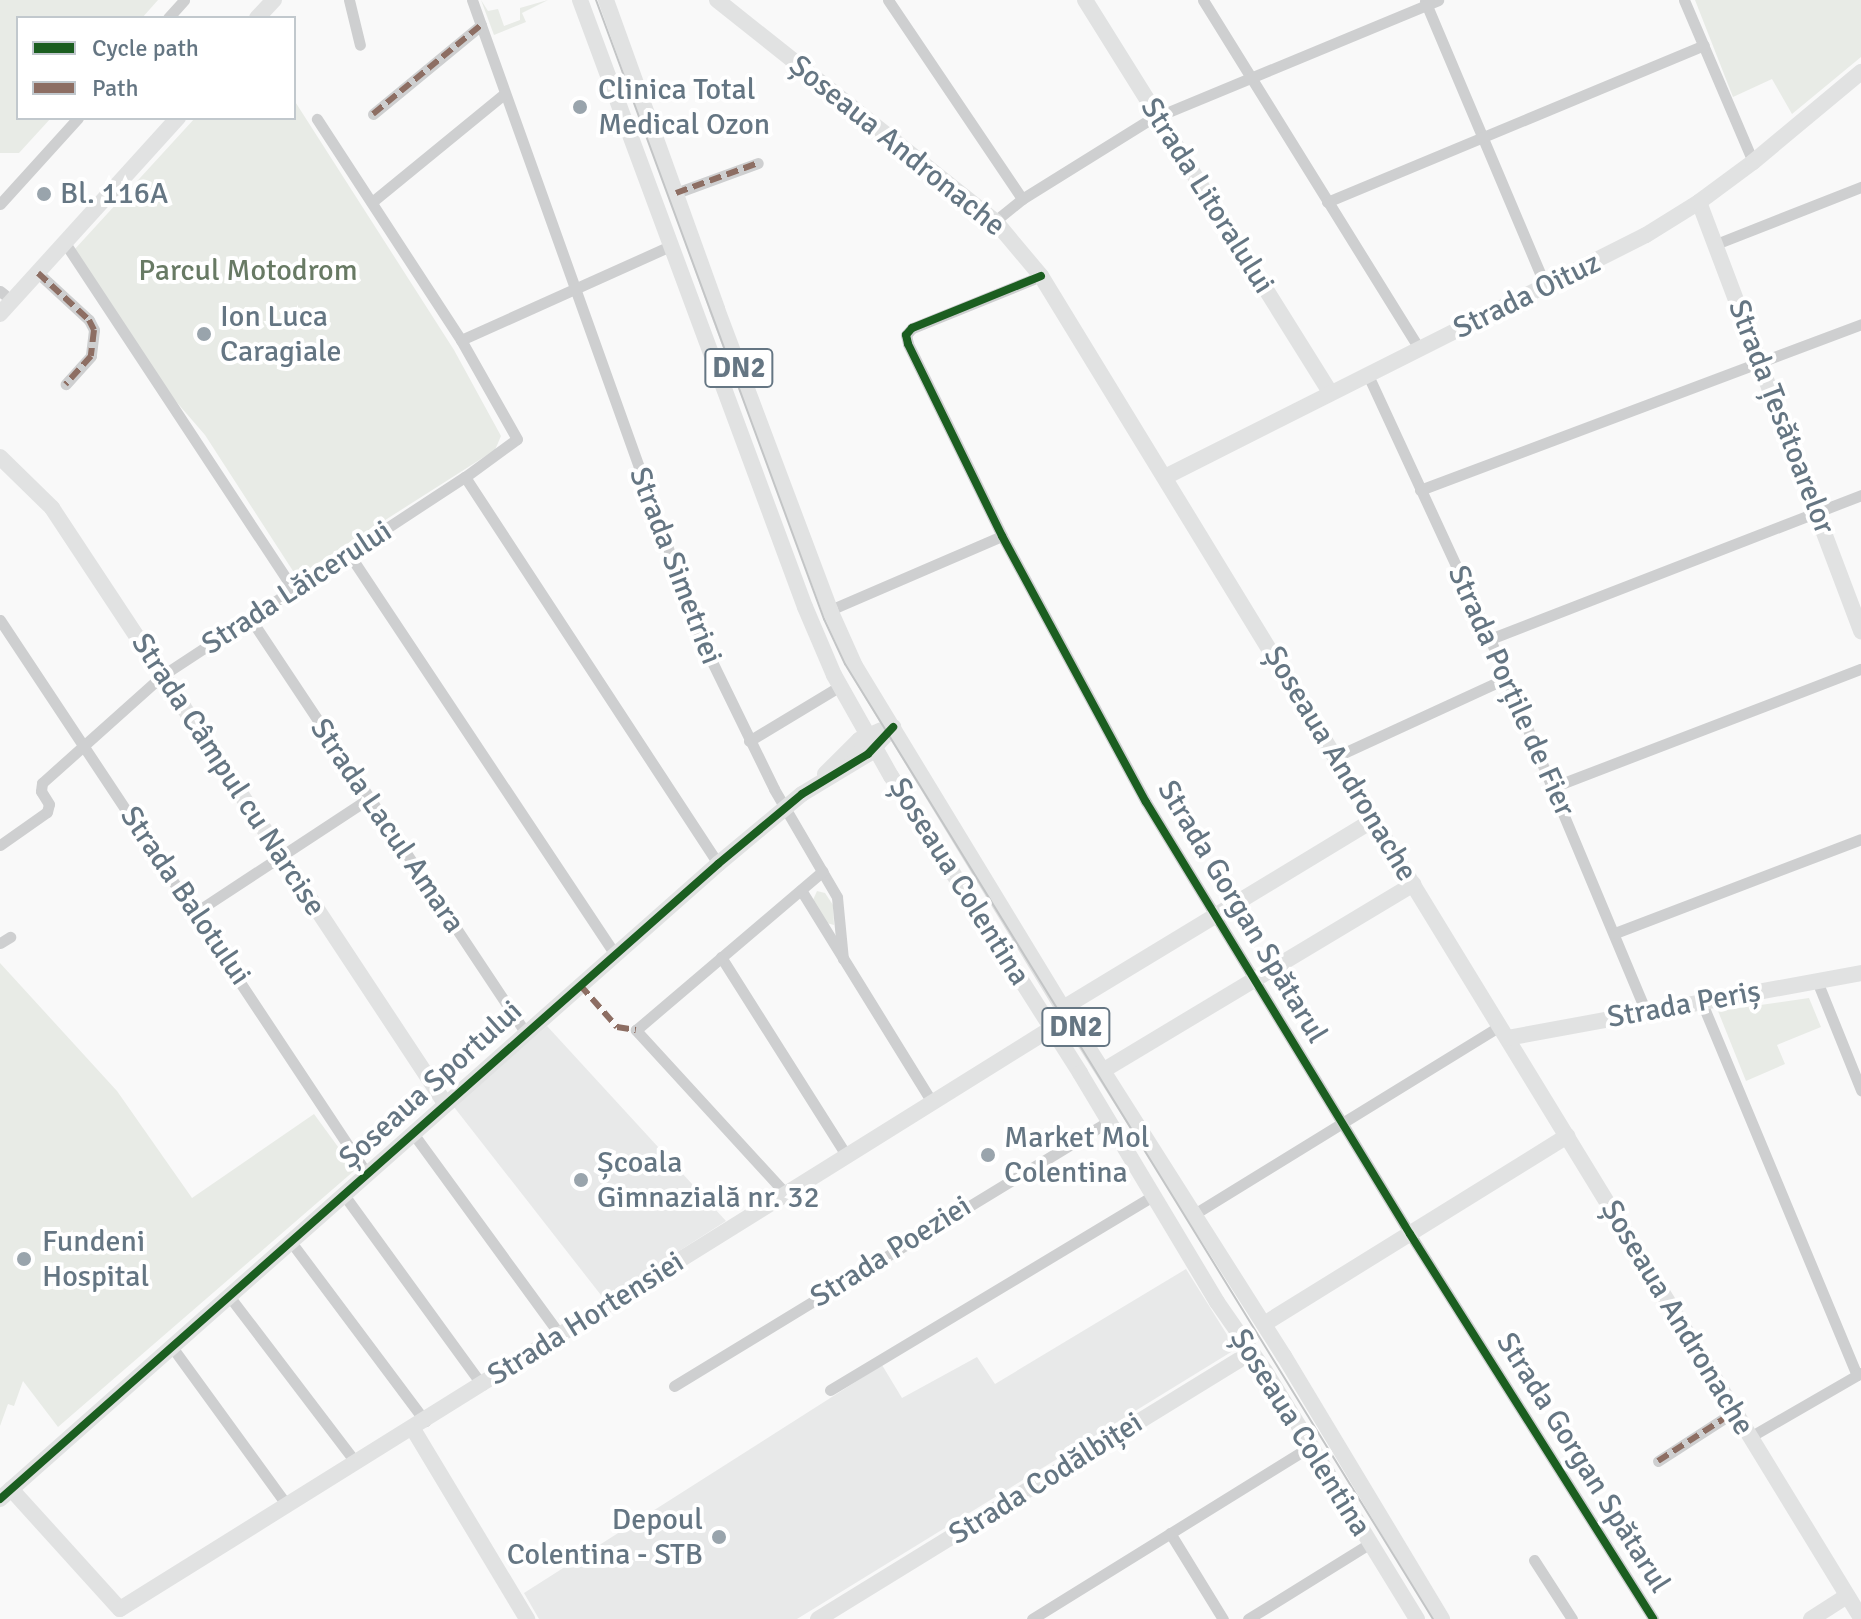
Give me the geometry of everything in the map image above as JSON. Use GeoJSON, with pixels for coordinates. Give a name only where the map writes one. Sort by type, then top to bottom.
{"type":"FeatureCollection","features":[{"type":"Feature","properties":{"kind":"street"},"geometry":{"type":"LineString","coordinates":[[170,16],[184,0]]}},
{"type":"Feature","properties":{"kind":"street"},"geometry":{"type":"LineString","coordinates":[[259,16],[274,0]]}},
{"type":"Feature","properties":{"kind":"street"},"geometry":{"type":"LineString","coordinates":[[270,16],[284,0]]}},
{"type":"Feature","properties":{"kind":"street"},"geometry":{"type":"LineString","coordinates":[[349,0],[360,45]]}},
{"type":"Feature","properties":{"kind":"street","name":"Strada Simetriei"},"geometry":{"type":"LineString","coordinates":[[472,0],[699,635],[749,741],[839,905],[843,959],[932,1102]]}},
{"type":"Feature","properties":{"kind":"street","name":"Șoseaua Colentina"},"geometry":{"type":"LineString","coordinates":[[580,0],[805,607],[840,686],[1109,1121],[1244,1350],[1417,1619]]}},
{"type":"Feature","properties":{"kind":"street","name":"Șoseaua Colentina"},"geometry":{"type":"LineString","coordinates":[[606,0],[830,610],[855,666],[1063,1008],[1196,1213],[1442,1619]]}},
{"type":"Feature","properties":{"kind":"street","name":"Șoseaua Andronache"},"geometry":{"type":"LineString","coordinates":[[717,0],[995,221],[1041,276],[1861,1618]]}},
{"type":"Feature","properties":{"kind":"street"},"geometry":{"type":"LineString","coordinates":[[888,0],[1022,199]]}},
{"type":"Feature","properties":{"kind":"street","name":"Strada Litoralului"},"geometry":{"type":"LineString","coordinates":[[1085,0],[1329,391]]}},
{"type":"Feature","properties":{"kind":"street"},"geometry":{"type":"LineString","coordinates":[[1203,0],[1419,349]]}},
{"type":"Feature","properties":{"kind":"street"},"geometry":{"type":"LineString","coordinates":[[1684,0],[1753,162]]}},
{"type":"Feature","properties":{"kind":"street"},"geometry":{"type":"LineString","coordinates":[[995,221],[1022,199],[1158,116],[1430,2],[1482,137],[1546,288]]}},
{"type":"Feature","properties":{"kind":"street"},"geometry":{"type":"LineString","coordinates":[[373,114],[481,25]]}},
{"type":"Feature","properties":{"kind":"street"},"geometry":{"type":"LineString","coordinates":[[1327,202],[1704,45]]}},
{"type":"Feature","properties":{"kind":"street","name":"Strada Oituz"},"geometry":{"type":"LineString","coordinates":[[1165,477],[1329,391],[1546,288],[1699,202],[1753,162],[1861,72]]}},
{"type":"Feature","properties":{"kind":"street"},"geometry":{"type":"LineString","coordinates":[[372,202],[504,94]]}},
{"type":"Feature","properties":{"kind":"street"},"geometry":{"type":"LineString","coordinates":[[317,119],[461,340],[672,245]]}},
{"type":"Feature","properties":{"kind":"street"},"geometry":{"type":"LineString","coordinates":[[0,204],[76,120]]}},
{"type":"Feature","properties":{"kind":"street"},"geometry":{"type":"LineString","coordinates":[[2,296],[165,120]]}},
{"type":"Feature","properties":{"kind":"street"},"geometry":{"type":"LineString","coordinates":[[0,314],[176,120]]}},
{"type":"Feature","properties":{"kind":"street"},"geometry":{"type":"LineString","coordinates":[[676,193],[758,163]]}},
{"type":"Feature","properties":{"kind":"street"},"geometry":{"type":"LineString","coordinates":[[1716,244],[1861,187]]}},
{"type":"Feature","properties":{"kind":"street","name":"Strada Țesătoarelor"},"geometry":{"type":"LineString","coordinates":[[1699,202],[1861,631]]}},
{"type":"Feature","properties":{"kind":"street"},"geometry":{"type":"LineString","coordinates":[[65,243],[294,590]]}},
{"type":"Feature","properties":{"kind":"street"},"geometry":{"type":"LineString","coordinates":[[38,273],[89,320],[94,330],[91,356],[66,384]]}},
{"type":"Feature","properties":{"kind":"street","name":"Strada Gorgan Spătarul"},"geometry":{"type":"LineString","coordinates":[[1041,276],[912,328],[906,335],[1002,536],[1146,802],[1410,1234],[1653,1619]]}},
{"type":"Feature","properties":{"kind":"street"},"geometry":{"type":"LineString","coordinates":[[1420,490],[1861,324]]}},
{"type":"Feature","properties":{"kind":"street","name":"Strada Lăicerului"},"geometry":{"type":"LineString","coordinates":[[0,845],[47,812],[49,804],[41,787],[83,745],[163,675],[465,477],[517,439],[461,340]]}},
{"type":"Feature","properties":{"kind":"street","name":"Strada Porțile de Fier"},"geometry":{"type":"LineString","coordinates":[[1367,373],[1490,639],[1646,1012]]}},
{"type":"Feature","properties":{"kind":"street","name":"Strada Câmpul cu Narcise"},"geometry":{"type":"LineString","coordinates":[[0,457],[52,508],[445,1103]]}},
{"type":"Feature","properties":{"kind":"street"},"geometry":{"type":"LineString","coordinates":[[465,477],[718,864]]}},
{"type":"Feature","properties":{"kind":"street"},"geometry":{"type":"LineString","coordinates":[[1490,639],[1861,495]]}},
{"type":"Feature","properties":{"kind":"street"},"geometry":{"type":"LineString","coordinates":[[830,610],[1002,536]]}},
{"type":"Feature","properties":{"kind":"street"},"geometry":{"type":"LineString","coordinates":[[349,554],[615,955]]}},
{"type":"Feature","properties":{"kind":"street","name":"Strada Lacul Amara"},"geometry":{"type":"LineString","coordinates":[[250,618],[525,1032]]}},
{"type":"Feature","properties":{"kind":"street","name":"Strada Balotului"},"geometry":{"type":"LineString","coordinates":[[0,620],[367,1174]]}},
{"type":"Feature","properties":{"kind":"street"},"geometry":{"type":"LineString","coordinates":[[1553,787],[1861,669]]}},
{"type":"Feature","properties":{"kind":"street"},"geometry":{"type":"LineString","coordinates":[[1335,757],[1507,678]]}},
{"type":"Feature","properties":{"kind":"street"},"geometry":{"type":"LineString","coordinates":[[749,741],[840,686]]}},
{"type":"Feature","properties":{"kind":"street","name":"Șoseaua Sportului"},"geometry":{"type":"LineString","coordinates":[[5,1494],[718,864],[893,727]]}},
{"type":"Feature","properties":{"kind":"street"},"geometry":{"type":"LineString","coordinates":[[196,912],[368,799]]}},
{"type":"Feature","properties":{"kind":"street"},"geometry":{"type":"LineString","coordinates":[[1063,1008],[1374,820]]}},
{"type":"Feature","properties":{"kind":"street"},"geometry":{"type":"LineString","coordinates":[[1615,933],[1861,839]]}},
{"type":"Feature","properties":{"kind":"street"},"geometry":{"type":"LineString","coordinates":[[787,1195],[636,1030],[823,871]]}},
{"type":"Feature","properties":{"kind":"street"},"geometry":{"type":"LineString","coordinates":[[1104,1070],[1413,884]]}},
{"type":"Feature","properties":{"kind":"street"},"geometry":{"type":"LineString","coordinates":[[801,890],[843,959]]}},
{"type":"Feature","properties":{"kind":"street"},"geometry":{"type":"LineString","coordinates":[[721,957],[847,1156]]}},
{"type":"Feature","properties":{"kind":"street","name":"Strada Periș"},"geometry":{"type":"LineString","coordinates":[[1504,1032],[1702,1003],[1861,973]]}},
{"type":"Feature","properties":{"kind":"street"},"geometry":{"type":"LineString","coordinates":[[1817,981],[1861,1090]]}},
{"type":"Feature","properties":{"kind":"street"},"geometry":{"type":"LineString","coordinates":[[1702,1003],[1859,1374],[1750,1437]]}},
{"type":"Feature","properties":{"kind":"street","name":"Strada Hortensiei"},"geometry":{"type":"LineString","coordinates":[[124,1614],[287,1505],[1052,1028]]}},
{"type":"Feature","properties":{"kind":"street"},"geometry":{"type":"LineString","coordinates":[[1196,1213],[1343,1123],[1504,1032]]}},
{"type":"Feature","properties":{"kind":"street","name":"Strada Poeziei"},"geometry":{"type":"LineString","coordinates":[[674,1386],[1109,1121]]}},
{"type":"Feature","properties":{"kind":"street"},"geometry":{"type":"LineString","coordinates":[[412,1132],[560,1335]]}},
{"type":"Feature","properties":{"kind":"street"},"geometry":{"type":"LineString","coordinates":[[1244,1350],[1268,1330],[1410,1234],[1567,1136]]}},
{"type":"Feature","properties":{"kind":"street"},"geometry":{"type":"LineString","coordinates":[[344,1195],[482,1385]]}},
{"type":"Feature","properties":{"kind":"street"},"geometry":{"type":"LineString","coordinates":[[830,1390],[1153,1196]]}},
{"type":"Feature","properties":{"kind":"street"},"geometry":{"type":"LineString","coordinates":[[291,1242],[419,1425],[527,1619]]}},
{"type":"Feature","properties":{"kind":"street"},"geometry":{"type":"LineString","coordinates":[[229,1296],[356,1463]]}},
{"type":"Feature","properties":{"kind":"street"},"geometry":{"type":"LineString","coordinates":[[172,1347],[287,1505]]}},
{"type":"Feature","properties":{"kind":"street","name":"Strada Codălbiței"},"geometry":{"type":"LineString","coordinates":[[818,1619],[1244,1350]]}},
{"type":"Feature","properties":{"kind":"street"},"geometry":{"type":"LineString","coordinates":[[1658,1461],[1734,1412]]}},
{"type":"Feature","properties":{"kind":"street"},"geometry":{"type":"LineString","coordinates":[[1032,1619],[1309,1447]]}},
{"type":"Feature","properties":{"kind":"street"},"geometry":{"type":"LineString","coordinates":[[5,1494],[124,1614]]}},
{"type":"Feature","properties":{"kind":"street"},"geometry":{"type":"LineString","coordinates":[[1170,1533],[1223,1619]]}},
{"type":"Feature","properties":{"kind":"street"},"geometry":{"type":"LineString","coordinates":[[1248,1619],[1369,1544]]}},
{"type":"Feature","properties":{"kind":"street"},"geometry":{"type":"LineString","coordinates":[[1534,1560],[1572,1619]]}},
{"type":"Feature","properties":{"kind":"street"},"geometry":{"type":"LineString","coordinates":[[1811,1619],[1847,1596]]}},
{"type":"Feature","properties":{"kind":"shaded area","name":"Școala Gimnazială nr. 32"},"geometry":{"type":"Polygon","coordinates":[[[547,1026],[726,1221],[604,1299],[454,1107],[547,1026]]]}},
{"type":"Feature","properties":{"kind":"shaded area"},"geometry":{"type":"Polygon","coordinates":[[[1186,1269],[1236,1349],[797,1619],[539,1619],[524,1593],[882,1365],[902,1398],[977,1357],[995,1384],[1186,1269]]]}},
{"type":"Feature","properties":{"kind":"green space"},"geometry":{"type":"Polygon","coordinates":[[[0,0],[158,0],[144,16],[16,16],[16,120],[49,120],[19,153],[0,153],[0,0]]]}},
{"type":"Feature","properties":{"kind":"green space"},"geometry":{"type":"Polygon","coordinates":[[[481,0],[488,11],[498,9],[504,26],[520,20],[520,8],[548,0],[522,13],[526,22],[494,35],[481,0]]]}},
{"type":"Feature","properties":{"kind":"green space"},"geometry":{"type":"Polygon","coordinates":[[[1695,0],[1861,0],[1861,57],[1792,114],[1772,79],[1733,97],[1695,0]]]}},
{"type":"Feature","properties":{"kind":"green space","name":"Parcul Motodrom"},"geometry":{"type":"Polygon","coordinates":[[[296,103],[454,350],[501,436],[495,450],[299,575],[293,571],[205,435],[173,398],[74,250],[193,120],[296,120],[296,103]]]}},
{"type":"Feature","properties":{"kind":"green space"},"geometry":{"type":"Polygon","coordinates":[[[817,891],[825,893],[833,905],[834,925],[827,923],[813,900],[817,891]]]}},
{"type":"Feature","properties":{"kind":"green space"},"geometry":{"type":"Polygon","coordinates":[[[0,963],[117,1091],[192,1198],[314,1114],[355,1170],[58,1427],[23,1381],[14,1406],[8,1404],[0,1426],[0,963]]]}},
{"type":"Feature","properties":{"kind":"green space"},"geometry":{"type":"Polygon","coordinates":[[[1809,998],[1821,1027],[1777,1045],[1785,1064],[1746,1081],[1718,1011],[1809,998]]]}},
{"type":"Feature","properties":{"kind":"tram line"},"geometry":{"type":"LineString","coordinates":[[596,0],[824,619],[845,664],[1433,1619]]}},
{"type":"Feature","properties":{"kind":"marked path"},"geometry":{"type":"LineString","coordinates":[[373,114],[481,25]]}},
{"type":"Feature","properties":{"kind":"marked path"},"geometry":{"type":"LineString","coordinates":[[676,193],[758,163]]}},
{"type":"Feature","properties":{"kind":"marked path"},"geometry":{"type":"LineString","coordinates":[[38,273],[89,320],[94,330],[91,356],[66,384]]}},
{"type":"Feature","properties":{"kind":"marked path"},"geometry":{"type":"LineString","coordinates":[[580,985],[617,1027],[636,1030]]}},
{"type":"Feature","properties":{"kind":"marked path"},"geometry":{"type":"LineString","coordinates":[[1658,1461],[1734,1412]]}},
{"type":"Feature","properties":{"kind":"cycle path"},"geometry":{"type":"LineString","coordinates":[[1041,276],[912,328],[906,335],[908,344],[1002,536],[1146,802],[1410,1234],[1653,1619]]}},
{"type":"Feature","properties":{"kind":"cycle path"},"geometry":{"type":"LineString","coordinates":[[0,1499],[718,864],[802,794],[868,754],[893,727]]}},
{"type":"Feature","properties":{"kind":"place","name":"Clinica Total Medical Ozon"},"geometry":{"type":"Point","coordinates":[580,107]}},
{"type":"Feature","properties":{"kind":"place","name":"Bl. 116A"},"geometry":{"type":"Point","coordinates":[44,194]}},
{"type":"Feature","properties":{"kind":"place","name":"Ion Luca Caragiale"},"geometry":{"type":"Point","coordinates":[204,334]}},
{"type":"Feature","properties":{"kind":"place","name":"Market Mol Colentina"},"geometry":{"type":"Point","coordinates":[988,1155]}},
{"type":"Feature","properties":{"kind":"place","name":"Școala Gimnazială nr. 32"},"geometry":{"type":"Point","coordinates":[581,1180]}},
{"type":"Feature","properties":{"kind":"place","name":"Fundeni Hospital"},"geometry":{"type":"Point","coordinates":[24,1259]}},
{"type":"Feature","properties":{"kind":"place","name":"Depoul Colentina - STB"},"geometry":{"type":"Point","coordinates":[719,1537]}}]}
